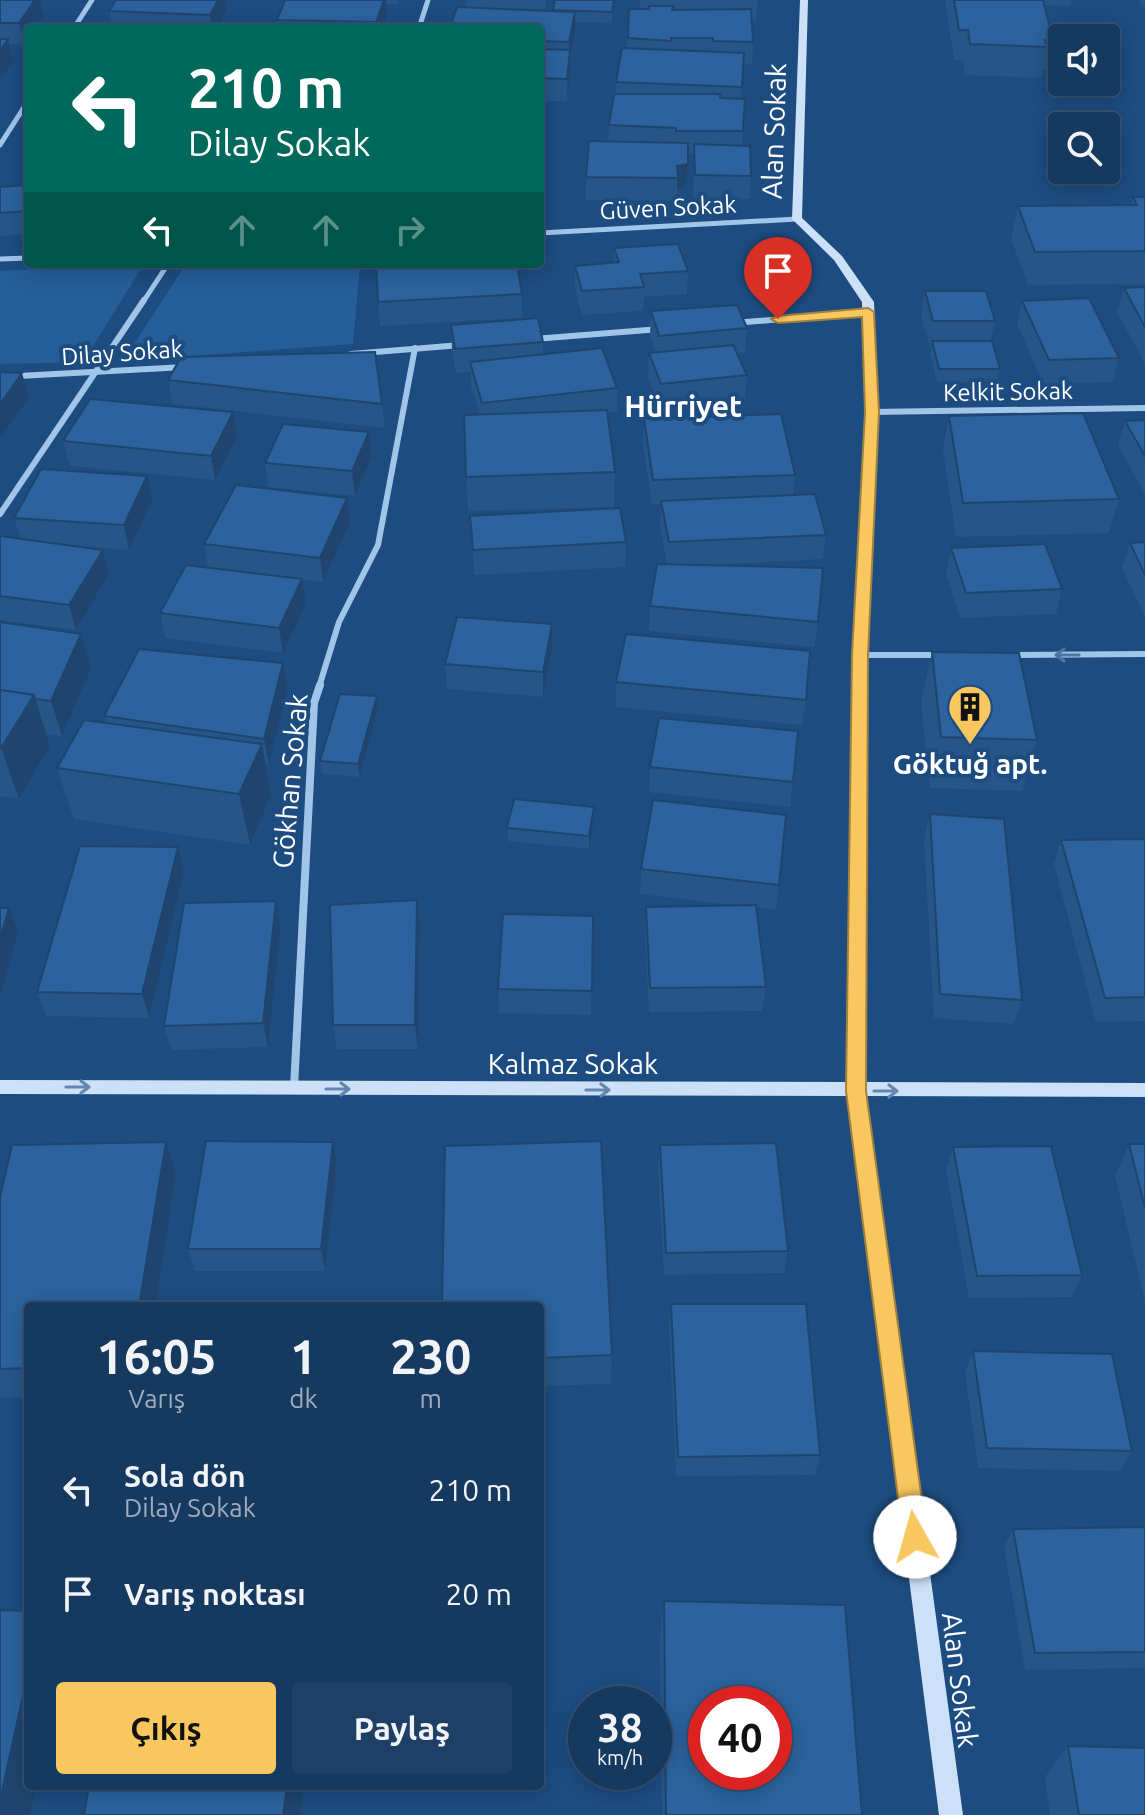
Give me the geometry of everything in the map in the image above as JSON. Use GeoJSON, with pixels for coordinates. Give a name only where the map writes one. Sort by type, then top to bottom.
{"type":"FeatureCollection","features":[{"type":"Feature","properties":{"kind":"street"},"geometry":{"type":"LineString","coordinates":[[77,24],[92,0]]}},
{"type":"Feature","properties":{"kind":"street"},"geometry":{"type":"LineString","coordinates":[[420,24],[428,0]]}},
{"type":"Feature","properties":{"kind":"street","name":"Alan Sokak"},"geometry":{"type":"LineString","coordinates":[[804,0],[797,219],[838,258],[868,302],[872,412],[860,655],[856,1091],[951,1815]]}},
{"type":"Feature","properties":{"kind":"street"},"geometry":{"type":"LineString","coordinates":[[0,145],[24,107]]}},
{"type":"Feature","properties":{"kind":"street","name":"Güven Sokak"},"geometry":{"type":"LineString","coordinates":[[544,233],[797,219]]}},
{"type":"Feature","properties":{"kind":"street"},"geometry":{"type":"LineString","coordinates":[[0,259],[24,258]]}},
{"type":"Feature","properties":{"kind":"street"},"geometry":{"type":"LineString","coordinates":[[0,514],[165,268]]}},
{"type":"Feature","properties":{"kind":"street"},"geometry":{"type":"LineString","coordinates":[[728,323],[868,312]]}},
{"type":"Feature","properties":{"kind":"street"},"geometry":{"type":"LineString","coordinates":[[525,340],[665,328]]}},
{"type":"Feature","properties":{"kind":"street"},"geometry":{"type":"LineString","coordinates":[[339,354],[462,345]]}},
{"type":"Feature","properties":{"kind":"street","name":"Gökhan Sokak"},"geometry":{"type":"LineString","coordinates":[[294,1089],[314,703],[339,622],[378,545],[415,348]]}},
{"type":"Feature","properties":{"kind":"street","name":"Dilay Sokak"},"geometry":{"type":"LineString","coordinates":[[0,377],[187,367]]}},
{"type":"Feature","properties":{"kind":"street","name":"Kelkit Sokak"},"geometry":{"type":"LineString","coordinates":[[872,412],[1145,408]]}},
{"type":"Feature","properties":{"kind":"street"},"geometry":{"type":"LineString","coordinates":[[1003,655],[1145,654]]}},
{"type":"Feature","properties":{"kind":"street"},"geometry":{"type":"LineString","coordinates":[[860,655],[955,655]]}},
{"type":"Feature","properties":{"kind":"street","name":"Kalmaz Sokak"},"geometry":{"type":"LineString","coordinates":[[0,1087],[1145,1090]]}},
{"type":"Feature","properties":{"kind":"shaded area"},"geometry":{"type":"Polygon","coordinates":[[[142,268],[83,362],[0,364],[0,271],[142,268]]]}},
{"type":"Feature","properties":{"kind":"shaded area"},"geometry":{"type":"Polygon","coordinates":[[[183,268],[360,268],[353,344],[123,361],[183,268]]]}},
{"type":"Feature","properties":{"kind":"building"},"geometry":{"type":"Polygon","coordinates":[[[0,0],[35,0],[19,23],[0,23],[0,0]]]}},
{"type":"Feature","properties":{"kind":"building"},"geometry":{"type":"Polygon","coordinates":[[[116,0],[218,0],[210,15],[109,11],[116,0]]]}},
{"type":"Feature","properties":{"kind":"building"},"geometry":{"type":"Polygon","coordinates":[[[285,0],[384,0],[376,22],[277,20],[285,0]]]}},
{"type":"Feature","properties":{"kind":"building"},"geometry":{"type":"Polygon","coordinates":[[[555,0],[614,0],[612,12],[553,10],[555,0]]]}},
{"type":"Feature","properties":{"kind":"building"},"geometry":{"type":"Polygon","coordinates":[[[954,0],[1043,0],[1049,24],[1048,40],[1045,40],[1047,47],[970,44],[968,30],[959,30],[954,0]]]}},
{"type":"Feature","properties":{"kind":"building"},"geometry":{"type":"Polygon","coordinates":[[[649,6],[674,6],[672,10],[751,9],[753,42],[713,41],[713,38],[671,38],[671,41],[628,38],[629,9],[649,9],[649,6]]]}},
{"type":"Feature","properties":{"kind":"building"},"geometry":{"type":"Polygon","coordinates":[[[457,7],[575,12],[569,42],[544,41],[544,24],[451,24],[457,7]]]}},
{"type":"Feature","properties":{"kind":"building"},"geometry":{"type":"Polygon","coordinates":[[[0,39],[8,39],[0,51],[0,39]]]}},
{"type":"Feature","properties":{"kind":"building"},"geometry":{"type":"Polygon","coordinates":[[[622,48],[744,53],[742,87],[616,82],[622,48]]]}},
{"type":"Feature","properties":{"kind":"building"},"geometry":{"type":"Polygon","coordinates":[[[544,49],[570,50],[567,79],[544,78],[544,49]]]}},
{"type":"Feature","properties":{"kind":"building"},"geometry":{"type":"Polygon","coordinates":[[[614,94],[720,94],[720,98],[745,99],[743,131],[676,131],[676,128],[609,125],[614,94]]]}},
{"type":"Feature","properties":{"kind":"building"},"geometry":{"type":"Polygon","coordinates":[[[589,141],[688,143],[688,164],[677,166],[678,178],[586,177],[589,141]]]}},
{"type":"Feature","properties":{"kind":"building"},"geometry":{"type":"Polygon","coordinates":[[[694,144],[750,146],[751,176],[695,175],[694,144]]]}},
{"type":"Feature","properties":{"kind":"building"},"geometry":{"type":"Polygon","coordinates":[[[24,185],[24,211],[0,213],[0,187],[24,185]]]}},
{"type":"Feature","properties":{"kind":"building"},"geometry":{"type":"Polygon","coordinates":[[[1133,197],[1145,197],[1145,251],[1035,252],[1018,206],[1137,205],[1133,197]]]}},
{"type":"Feature","properties":{"kind":"building"},"geometry":{"type":"Polygon","coordinates":[[[678,244],[688,271],[640,274],[644,287],[582,291],[575,266],[619,262],[614,248],[678,244]]]}},
{"type":"Feature","properties":{"kind":"building"},"geometry":{"type":"Polygon","coordinates":[[[376,268],[518,268],[522,294],[378,302],[376,268]]]}},
{"type":"Feature","properties":{"kind":"building"},"geometry":{"type":"Polygon","coordinates":[[[1145,287],[1145,327],[1124,288],[1145,287]]]}},
{"type":"Feature","properties":{"kind":"building"},"geometry":{"type":"Polygon","coordinates":[[[925,291],[986,291],[995,321],[933,321],[925,291]]]}},
{"type":"Feature","properties":{"kind":"building"},"geometry":{"type":"Polygon","coordinates":[[[1089,298],[1119,358],[1049,360],[1022,301],[1089,298]]]}},
{"type":"Feature","properties":{"kind":"building"},"geometry":{"type":"Polygon","coordinates":[[[737,305],[747,328],[659,336],[651,311],[737,305]]]}},
{"type":"Feature","properties":{"kind":"building"},"geometry":{"type":"Polygon","coordinates":[[[538,318],[543,342],[455,349],[451,325],[538,318]]]}},
{"type":"Feature","properties":{"kind":"building"},"geometry":{"type":"Polygon","coordinates":[[[932,341],[992,341],[1000,369],[939,369],[932,341]]]}},
{"type":"Feature","properties":{"kind":"building"},"geometry":{"type":"Polygon","coordinates":[[[733,345],[747,375],[661,384],[649,353],[733,345]]]}},
{"type":"Feature","properties":{"kind":"building"},"geometry":{"type":"Polygon","coordinates":[[[602,348],[617,388],[482,403],[470,362],[602,348]]]}},
{"type":"Feature","properties":{"kind":"building"},"geometry":{"type":"Polygon","coordinates":[[[375,352],[382,404],[168,380],[181,357],[375,352]]]}},
{"type":"Feature","properties":{"kind":"building"},"geometry":{"type":"Polygon","coordinates":[[[0,372],[22,373],[0,404],[0,372]]]}},
{"type":"Feature","properties":{"kind":"building"},"geometry":{"type":"Polygon","coordinates":[[[90,399],[233,412],[211,456],[63,441],[90,399]]]}},
{"type":"Feature","properties":{"kind":"building"},"geometry":{"type":"Polygon","coordinates":[[[607,410],[615,472],[466,477],[464,415],[607,410]]]}},
{"type":"Feature","properties":{"kind":"building"},"geometry":{"type":"Polygon","coordinates":[[[1083,413],[1119,499],[963,503],[949,416],[1083,413]]]}},
{"type":"Feature","properties":{"kind":"building"},"geometry":{"type":"Polygon","coordinates":[[[781,414],[795,475],[653,480],[644,419],[781,414]]]}},
{"type":"Feature","properties":{"kind":"building"},"geometry":{"type":"Polygon","coordinates":[[[1145,420],[1145,456],[1125,421],[1145,420]]]}},
{"type":"Feature","properties":{"kind":"building"},"geometry":{"type":"Polygon","coordinates":[[[283,424],[369,432],[352,471],[265,463],[283,424]]]}},
{"type":"Feature","properties":{"kind":"building"},"geometry":{"type":"Polygon","coordinates":[[[41,469],[147,476],[124,525],[14,518],[41,469]]]}},
{"type":"Feature","properties":{"kind":"building"},"geometry":{"type":"Polygon","coordinates":[[[236,485],[347,498],[320,558],[204,544],[236,485]]]}},
{"type":"Feature","properties":{"kind":"building"},"geometry":{"type":"Polygon","coordinates":[[[815,494],[826,535],[669,542],[661,501],[815,494]]]}},
{"type":"Feature","properties":{"kind":"building"},"geometry":{"type":"Polygon","coordinates":[[[620,508],[626,542],[473,550],[470,516],[620,508]]]}},
{"type":"Feature","properties":{"kind":"building"},"geometry":{"type":"Polygon","coordinates":[[[0,536],[103,550],[69,605],[0,596],[0,536]]]}},
{"type":"Feature","properties":{"kind":"building"},"geometry":{"type":"Polygon","coordinates":[[[1145,542],[1145,575],[1130,543],[1145,542]]]}},
{"type":"Feature","properties":{"kind":"building"},"geometry":{"type":"Polygon","coordinates":[[[1045,544],[1062,589],[966,593],[951,548],[1045,544]]]}},
{"type":"Feature","properties":{"kind":"building"},"geometry":{"type":"Polygon","coordinates":[[[657,564],[823,568],[818,622],[650,606],[657,564]]]}},
{"type":"Feature","properties":{"kind":"building"},"geometry":{"type":"Polygon","coordinates":[[[186,565],[302,579],[279,628],[160,613],[186,565]]]}},
{"type":"Feature","properties":{"kind":"building"},"geometry":{"type":"Polygon","coordinates":[[[457,617],[552,624],[543,672],[445,664],[457,617]]]}},
{"type":"Feature","properties":{"kind":"building"},"geometry":{"type":"Polygon","coordinates":[[[0,622],[81,634],[51,701],[0,690],[0,622]]]}},
{"type":"Feature","properties":{"kind":"building"},"geometry":{"type":"Polygon","coordinates":[[[626,634],[810,651],[806,700],[616,682],[626,634]]]}},
{"type":"Feature","properties":{"kind":"building"},"geometry":{"type":"Polygon","coordinates":[[[139,649],[283,663],[264,739],[104,716],[139,649]]]}},
{"type":"Feature","properties":{"kind":"building"},"geometry":{"type":"Polygon","coordinates":[[[932,652],[1019,653],[1037,740],[941,737],[932,652]]]}},
{"type":"Feature","properties":{"kind":"building"},"geometry":{"type":"Polygon","coordinates":[[[0,690],[34,695],[1,748],[0,748],[0,690]]]}},
{"type":"Feature","properties":{"kind":"building"},"geometry":{"type":"Polygon","coordinates":[[[340,694],[377,696],[358,764],[320,761],[340,694]]]}},
{"type":"Feature","properties":{"kind":"building"},"geometry":{"type":"Polygon","coordinates":[[[659,718],[798,731],[793,782],[650,767],[659,718]]]}},
{"type":"Feature","properties":{"kind":"building"},"geometry":{"type":"Polygon","coordinates":[[[84,720],[262,744],[239,794],[57,768],[84,720]]]}},
{"type":"Feature","properties":{"kind":"building"},"geometry":{"type":"Polygon","coordinates":[[[514,799],[594,807],[589,836],[507,828],[514,799]]]}},
{"type":"Feature","properties":{"kind":"building"},"geometry":{"type":"Polygon","coordinates":[[[653,800],[786,815],[779,885],[641,869],[653,800]]]}},
{"type":"Feature","properties":{"kind":"building"},"geometry":{"type":"Polygon","coordinates":[[[930,814],[1004,819],[1022,1000],[940,994],[930,814]]]}},
{"type":"Feature","properties":{"kind":"building"},"geometry":{"type":"Polygon","coordinates":[[[1145,839],[1145,997],[1105,998],[1061,840],[1145,839]]]}},
{"type":"Feature","properties":{"kind":"building"},"geometry":{"type":"Polygon","coordinates":[[[80,846],[178,847],[142,994],[37,992],[80,846]]]}},
{"type":"Feature","properties":{"kind":"building"},"geometry":{"type":"Polygon","coordinates":[[[417,900],[415,1025],[333,1025],[330,905],[417,900]]]}},
{"type":"Feature","properties":{"kind":"building"},"geometry":{"type":"Polygon","coordinates":[[[276,901],[263,1023],[164,1026],[184,903],[276,901]]]}},
{"type":"Feature","properties":{"kind":"building"},"geometry":{"type":"Polygon","coordinates":[[[756,905],[766,987],[650,988],[646,907],[756,905]]]}},
{"type":"Feature","properties":{"kind":"building"},"geometry":{"type":"Polygon","coordinates":[[[0,908],[9,908],[0,939],[0,908]]]}},
{"type":"Feature","properties":{"kind":"building"},"geometry":{"type":"Polygon","coordinates":[[[503,914],[593,916],[592,991],[498,989],[503,914]]]}},
{"type":"Feature","properties":{"kind":"building"},"geometry":{"type":"Polygon","coordinates":[[[206,1141],[333,1142],[321,1249],[188,1249],[206,1141]]]}},
{"type":"Feature","properties":{"kind":"building"},"geometry":{"type":"Polygon","coordinates":[[[601,1141],[612,1355],[544,1358],[544,1302],[442,1302],[445,1146],[601,1141]]]}},
{"type":"Feature","properties":{"kind":"building"},"geometry":{"type":"Polygon","coordinates":[[[166,1142],[140,1302],[24,1302],[24,1368],[0,1369],[0,1197],[12,1145],[166,1142]]]}},
{"type":"Feature","properties":{"kind":"building"},"geometry":{"type":"Polygon","coordinates":[[[776,1143],[788,1251],[666,1253],[660,1145],[776,1143]]]}},
{"type":"Feature","properties":{"kind":"building"},"geometry":{"type":"Polygon","coordinates":[[[1129,1144],[1145,1144],[1145,1208],[1129,1144]]]}},
{"type":"Feature","properties":{"kind":"building"},"geometry":{"type":"Polygon","coordinates":[[[1051,1146],[1082,1275],[977,1276],[953,1147],[1051,1146]]]}},
{"type":"Feature","properties":{"kind":"building"},"geometry":{"type":"Polygon","coordinates":[[[671,1304],[806,1304],[820,1455],[678,1457],[671,1304]]]}},
{"type":"Feature","properties":{"kind":"building"},"geometry":{"type":"Polygon","coordinates":[[[973,1351],[1112,1354],[1132,1451],[987,1448],[973,1351]]]}},
{"type":"Feature","properties":{"kind":"building"},"geometry":{"type":"Polygon","coordinates":[[[1145,1527],[1145,1652],[1035,1653],[1013,1529],[1145,1527]]]}},
{"type":"Feature","properties":{"kind":"building"},"geometry":{"type":"Polygon","coordinates":[[[664,1601],[845,1605],[862,1815],[666,1815],[666,1790],[672,1790],[672,1686],[665,1686],[664,1601]]]}},
{"type":"Feature","properties":{"kind":"building"},"geometry":{"type":"Polygon","coordinates":[[[0,1610],[24,1611],[24,1691],[0,1800],[0,1610]]]}},
{"type":"Feature","properties":{"kind":"building"},"geometry":{"type":"Polygon","coordinates":[[[1068,1746],[1145,1748],[1145,1815],[1079,1815],[1068,1746]]]}},
{"type":"Feature","properties":{"kind":"building"},"geometry":{"type":"Polygon","coordinates":[[[88,1790],[286,1790],[283,1815],[84,1815],[88,1790]]]}},
{"type":"Feature","properties":{"kind":"place","name":"Göktuğ apt."},"geometry":{"type":"Point","coordinates":[970,746]}},
{"type":"Feature","properties":{"kind":"district","name":"Hürriyet"},"geometry":{"type":"Point","coordinates":[683,407]}},
{"type":"Feature","properties":{"kind":"route"},"geometry":{"type":"LineString","coordinates":[[778,319],[868,312],[872,412],[860,655],[856,1091],[915,1537]]}}]}
